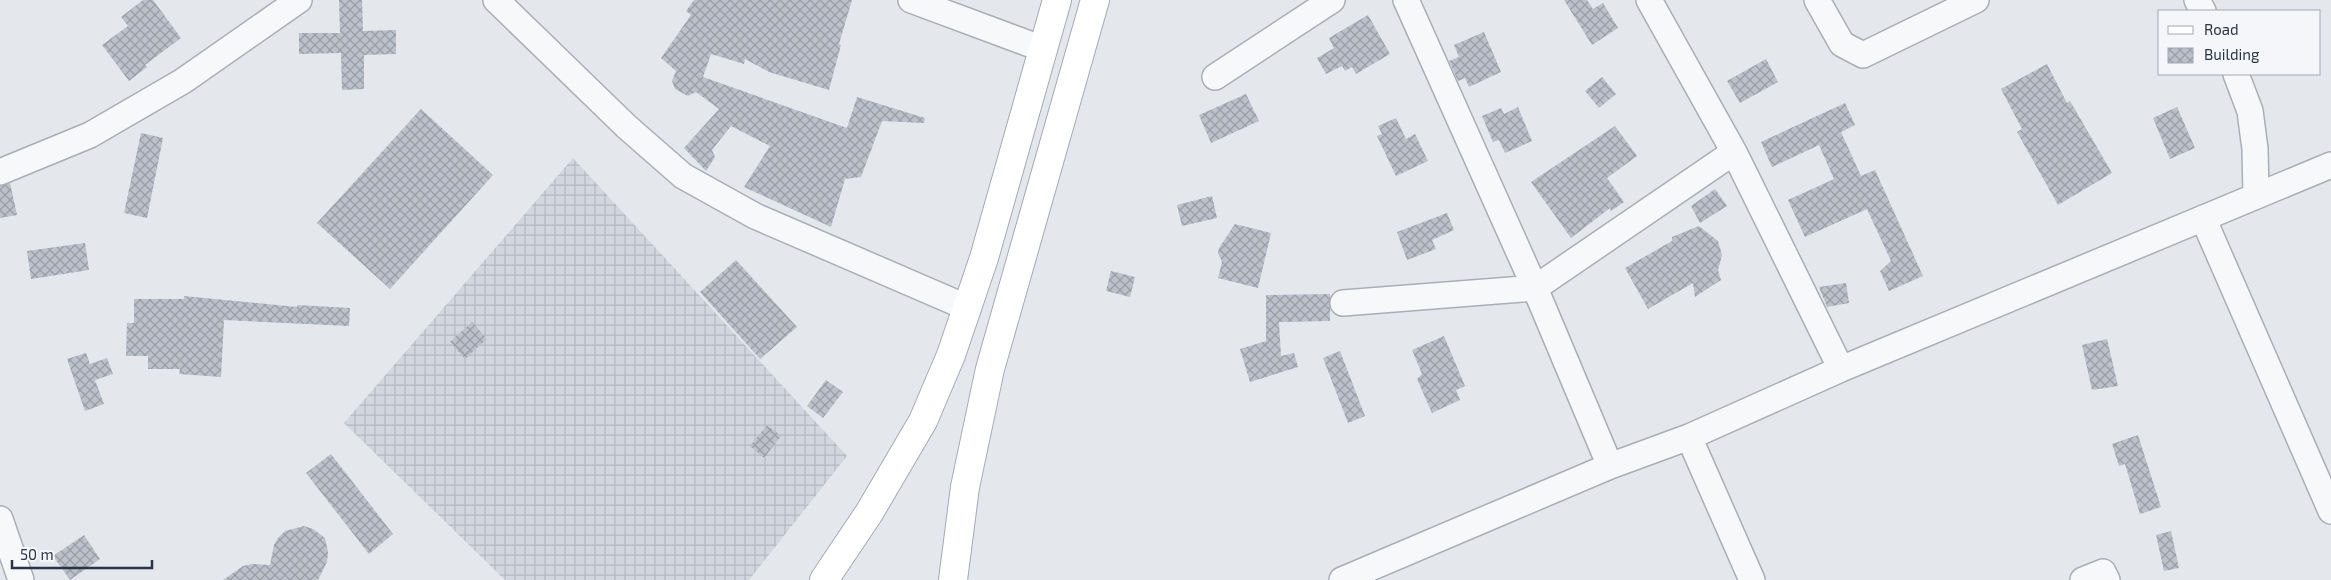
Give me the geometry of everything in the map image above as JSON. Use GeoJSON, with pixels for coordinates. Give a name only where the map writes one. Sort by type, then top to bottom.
{"type":"FeatureCollection","features":[{"type":"Feature","properties":{"kind":"main road"},"geometry":{"type":"LineString","coordinates":[[824,580],[869,514],[923,421],[968,308],[1057,0]]}},
{"type":"Feature","properties":{"kind":"main road"},"geometry":{"type":"LineString","coordinates":[[953,580],[965,488],[990,369],[1095,0]]}},
{"type":"Feature","properties":{"kind":"street"},"geometry":{"type":"LineString","coordinates":[[0,172],[90,135],[141,106],[183,81],[298,0]]}},
{"type":"Feature","properties":{"kind":"street"},"geometry":{"type":"LineString","coordinates":[[496,0],[627,127],[682,176],[755,216],[968,308]]}},
{"type":"Feature","properties":{"kind":"street"},"geometry":{"type":"LineString","coordinates":[[911,0],[1043,49]]}},
{"type":"Feature","properties":{"kind":"street"},"geometry":{"type":"LineString","coordinates":[[1215,77],[1332,0]]}},
{"type":"Feature","properties":{"kind":"street"},"geometry":{"type":"LineString","coordinates":[[1406,0],[1535,288],[1610,466]]}},
{"type":"Feature","properties":{"kind":"street"},"geometry":{"type":"LineString","coordinates":[[1649,0],[1734,152],[1841,369]]}},
{"type":"Feature","properties":{"kind":"street"},"geometry":{"type":"LineString","coordinates":[[1817,0],[1842,44],[1863,55],[1976,0]]}},
{"type":"Feature","properties":{"kind":"street"},"geometry":{"type":"LineString","coordinates":[[2236,75],[2250,111],[2255,149],[2256,196]]}},
{"type":"Feature","properties":{"kind":"street"},"geometry":{"type":"LineString","coordinates":[[1343,303],[1535,288],[1734,152]]}},
{"type":"Feature","properties":{"kind":"street"},"geometry":{"type":"LineString","coordinates":[[1342,580],[1610,466],[1689,437],[1841,369],[2331,165]]}},
{"type":"Feature","properties":{"kind":"street"},"geometry":{"type":"LineString","coordinates":[[2203,218],[2331,511]]}},
{"type":"Feature","properties":{"kind":"street"},"geometry":{"type":"LineString","coordinates":[[1689,437],[1752,580]]}},
{"type":"Feature","properties":{"kind":"street"},"geometry":{"type":"LineString","coordinates":[[0,519],[21,580]]}},
{"type":"Feature","properties":{"kind":"street"},"geometry":{"type":"LineString","coordinates":[[2083,580],[2103,572],[2107,580]]}},
{"type":"Feature","properties":{"kind":"shaded area"},"geometry":{"type":"Polygon","coordinates":[[[573,158],[847,456],[749,580],[505,580],[344,423],[573,158]]]}},
{"type":"Feature","properties":{"kind":"building"},"geometry":{"type":"Polygon","coordinates":[[[143,0],[153,0],[181,38],[145,65],[147,67],[129,81],[102,45],[128,26],[121,17],[143,0]]]}},
{"type":"Feature","properties":{"kind":"building"},"geometry":{"type":"Polygon","coordinates":[[[339,0],[362,0],[363,31],[396,30],[396,54],[364,55],[364,89],[342,90],[341,53],[299,54],[299,33],[340,33],[339,0]]]}},
{"type":"Feature","properties":{"kind":"building"},"geometry":{"type":"Polygon","coordinates":[[[694,0],[852,0],[839,44],[841,45],[829,90],[769,72],[745,59],[744,64],[711,54],[703,77],[847,128],[857,97],[925,118],[924,123],[882,121],[861,177],[845,179],[831,227],[744,187],[770,146],[731,126],[712,150],[715,157],[706,171],[684,148],[719,109],[696,92],[688,96],[675,89],[672,81],[676,71],[661,58],[691,15],[686,11],[694,0]]]}},
{"type":"Feature","properties":{"kind":"building"},"geometry":{"type":"Polygon","coordinates":[[[1564,0],[1587,0],[1593,9],[1603,3],[1618,28],[1592,45],[1564,0]]]}},
{"type":"Feature","properties":{"kind":"building"},"geometry":{"type":"Polygon","coordinates":[[[1368,15],[1390,54],[1356,74],[1352,67],[1345,71],[1342,66],[1326,74],[1317,58],[1334,48],[1329,38],[1368,15]]]}},
{"type":"Feature","properties":{"kind":"building"},"geometry":{"type":"Polygon","coordinates":[[[1484,32],[1501,72],[1469,87],[1465,78],[1458,81],[1449,61],[1459,57],[1454,45],[1484,32]]]}},
{"type":"Feature","properties":{"kind":"building"},"geometry":{"type":"Polygon","coordinates":[[[1766,59],[1778,82],[1740,103],[1727,81],[1766,59]]]}},
{"type":"Feature","properties":{"kind":"building"},"geometry":{"type":"Polygon","coordinates":[[[2047,64],[2067,103],[2070,101],[2112,173],[2058,205],[2017,132],[2022,129],[2001,89],[2047,64]]]}},
{"type":"Feature","properties":{"kind":"building"},"geometry":{"type":"Polygon","coordinates":[[[1602,77],[1616,94],[1599,108],[1585,91],[1602,77]]]}},
{"type":"Feature","properties":{"kind":"building"},"geometry":{"type":"Polygon","coordinates":[[[1246,94],[1259,121],[1211,143],[1199,115],[1246,94]]]}},
{"type":"Feature","properties":{"kind":"building"},"geometry":{"type":"Polygon","coordinates":[[[1845,103],[1855,125],[1841,132],[1861,176],[1875,170],[1923,276],[1889,291],[1880,271],[1891,261],[1867,209],[1805,237],[1788,200],[1834,179],[1819,145],[1772,167],[1761,142],[1845,103]]]}},
{"type":"Feature","properties":{"kind":"building"},"geometry":{"type":"Polygon","coordinates":[[[1518,107],[1532,141],[1505,153],[1499,140],[1493,142],[1482,116],[1501,108],[1504,114],[1518,107]]]}},
{"type":"Feature","properties":{"kind":"building"},"geometry":{"type":"Polygon","coordinates":[[[2177,107],[2195,148],[2170,159],[2153,118],[2177,107]]]}},
{"type":"Feature","properties":{"kind":"building"},"geometry":{"type":"Polygon","coordinates":[[[421,109],[493,175],[390,289],[317,223],[421,109]]]}},
{"type":"Feature","properties":{"kind":"building"},"geometry":{"type":"Polygon","coordinates":[[[1396,118],[1406,139],[1415,134],[1428,161],[1396,176],[1377,136],[1382,134],[1378,126],[1396,118]]]}},
{"type":"Feature","properties":{"kind":"building"},"geometry":{"type":"Polygon","coordinates":[[[1615,126],[1637,156],[1607,178],[1624,202],[1611,211],[1610,208],[1571,238],[1531,182],[1615,126]]]}},
{"type":"Feature","properties":{"kind":"building"},"geometry":{"type":"Polygon","coordinates":[[[141,133],[163,138],[147,218],[124,213],[141,133]]]}},
{"type":"Feature","properties":{"kind":"building"},"geometry":{"type":"Polygon","coordinates":[[[10,183],[17,215],[0,218],[0,186],[10,183]]]}},
{"type":"Feature","properties":{"kind":"building"},"geometry":{"type":"Polygon","coordinates":[[[1715,189],[1727,206],[1700,223],[1691,206],[1715,189]]]}},
{"type":"Feature","properties":{"kind":"building"},"geometry":{"type":"Polygon","coordinates":[[[1212,196],[1217,218],[1182,226],[1177,205],[1212,196]]]}},
{"type":"Feature","properties":{"kind":"building"},"geometry":{"type":"Polygon","coordinates":[[[1447,213],[1454,230],[1432,240],[1436,249],[1407,260],[1397,232],[1447,213]]]}},
{"type":"Feature","properties":{"kind":"building"},"geometry":{"type":"Polygon","coordinates":[[[1235,224],[1271,233],[1258,288],[1218,278],[1222,262],[1218,253],[1219,248],[1235,224]]]}},
{"type":"Feature","properties":{"kind":"building"},"geometry":{"type":"Polygon","coordinates":[[[1699,226],[1718,241],[1722,255],[1718,270],[1721,280],[1695,297],[1693,283],[1648,309],[1625,268],[1672,241],[1672,237],[1699,226]]]}},
{"type":"Feature","properties":{"kind":"building"},"geometry":{"type":"Polygon","coordinates":[[[85,243],[89,270],[31,279],[27,251],[85,243]]]}},
{"type":"Feature","properties":{"kind":"building"},"geometry":{"type":"Polygon","coordinates":[[[736,260],[797,327],[760,359],[700,292],[736,260]]]}},
{"type":"Feature","properties":{"kind":"building"},"geometry":{"type":"Polygon","coordinates":[[[1111,271],[1135,277],[1130,297],[1106,291],[1111,271]]]}},
{"type":"Feature","properties":{"kind":"building"},"geometry":{"type":"Polygon","coordinates":[[[1846,283],[1849,303],[1827,307],[1819,287],[1846,283]]]}},
{"type":"Feature","properties":{"kind":"building"},"geometry":{"type":"Polygon","coordinates":[[[1330,294],[1330,321],[1279,322],[1281,356],[1294,353],[1298,367],[1250,382],[1240,349],[1266,341],[1266,295],[1330,294]]]}},
{"type":"Feature","properties":{"kind":"building"},"geometry":{"type":"Polygon","coordinates":[[[184,296],[297,307],[297,305],[350,308],[349,326],[224,320],[221,377],[179,374],[180,369],[148,369],[148,356],[126,356],[127,323],[134,323],[134,299],[184,299],[184,296]]]}},
{"type":"Feature","properties":{"kind":"building"},"geometry":{"type":"Polygon","coordinates":[[[472,322],[487,339],[465,359],[450,342],[472,322]]]}},
{"type":"Feature","properties":{"kind":"building"},"geometry":{"type":"Polygon","coordinates":[[[1444,336],[1465,386],[1456,390],[1460,400],[1432,413],[1417,379],[1422,374],[1412,350],[1444,336]]]}},
{"type":"Feature","properties":{"kind":"building"},"geometry":{"type":"Polygon","coordinates":[[[2107,339],[2118,386],[2092,390],[2082,345],[2107,339]]]}},
{"type":"Feature","properties":{"kind":"building"},"geometry":{"type":"Polygon","coordinates":[[[1340,351],[1365,416],[1348,423],[1323,358],[1340,351]]]}},
{"type":"Feature","properties":{"kind":"building"},"geometry":{"type":"Polygon","coordinates":[[[86,353],[90,364],[107,358],[113,374],[95,380],[104,404],[85,411],[67,359],[86,353]]]}},
{"type":"Feature","properties":{"kind":"building"},"geometry":{"type":"Polygon","coordinates":[[[826,380],[843,392],[823,418],[807,406],[826,380]]]}},
{"type":"Feature","properties":{"kind":"building"},"geometry":{"type":"Polygon","coordinates":[[[767,425],[781,436],[764,458],[750,446],[767,425]]]}},
{"type":"Feature","properties":{"kind":"building"},"geometry":{"type":"Polygon","coordinates":[[[2138,435],[2161,507],[2140,514],[2125,464],[2119,466],[2112,444],[2138,435]]]}},
{"type":"Feature","properties":{"kind":"building"},"geometry":{"type":"Polygon","coordinates":[[[331,454],[393,534],[369,554],[306,473],[331,454]]]}},
{"type":"Feature","properties":{"kind":"building"},"geometry":{"type":"Polygon","coordinates":[[[304,526],[313,529],[325,538],[328,552],[327,562],[318,580],[223,580],[243,566],[252,564],[270,565],[274,545],[278,538],[285,531],[304,526]]]}},
{"type":"Feature","properties":{"kind":"building"},"geometry":{"type":"Polygon","coordinates":[[[2171,531],[2179,568],[2164,571],[2156,535],[2171,531]]]}},
{"type":"Feature","properties":{"kind":"building"},"geometry":{"type":"Polygon","coordinates":[[[84,535],[100,559],[70,580],[53,556],[84,535]]]}}]}
